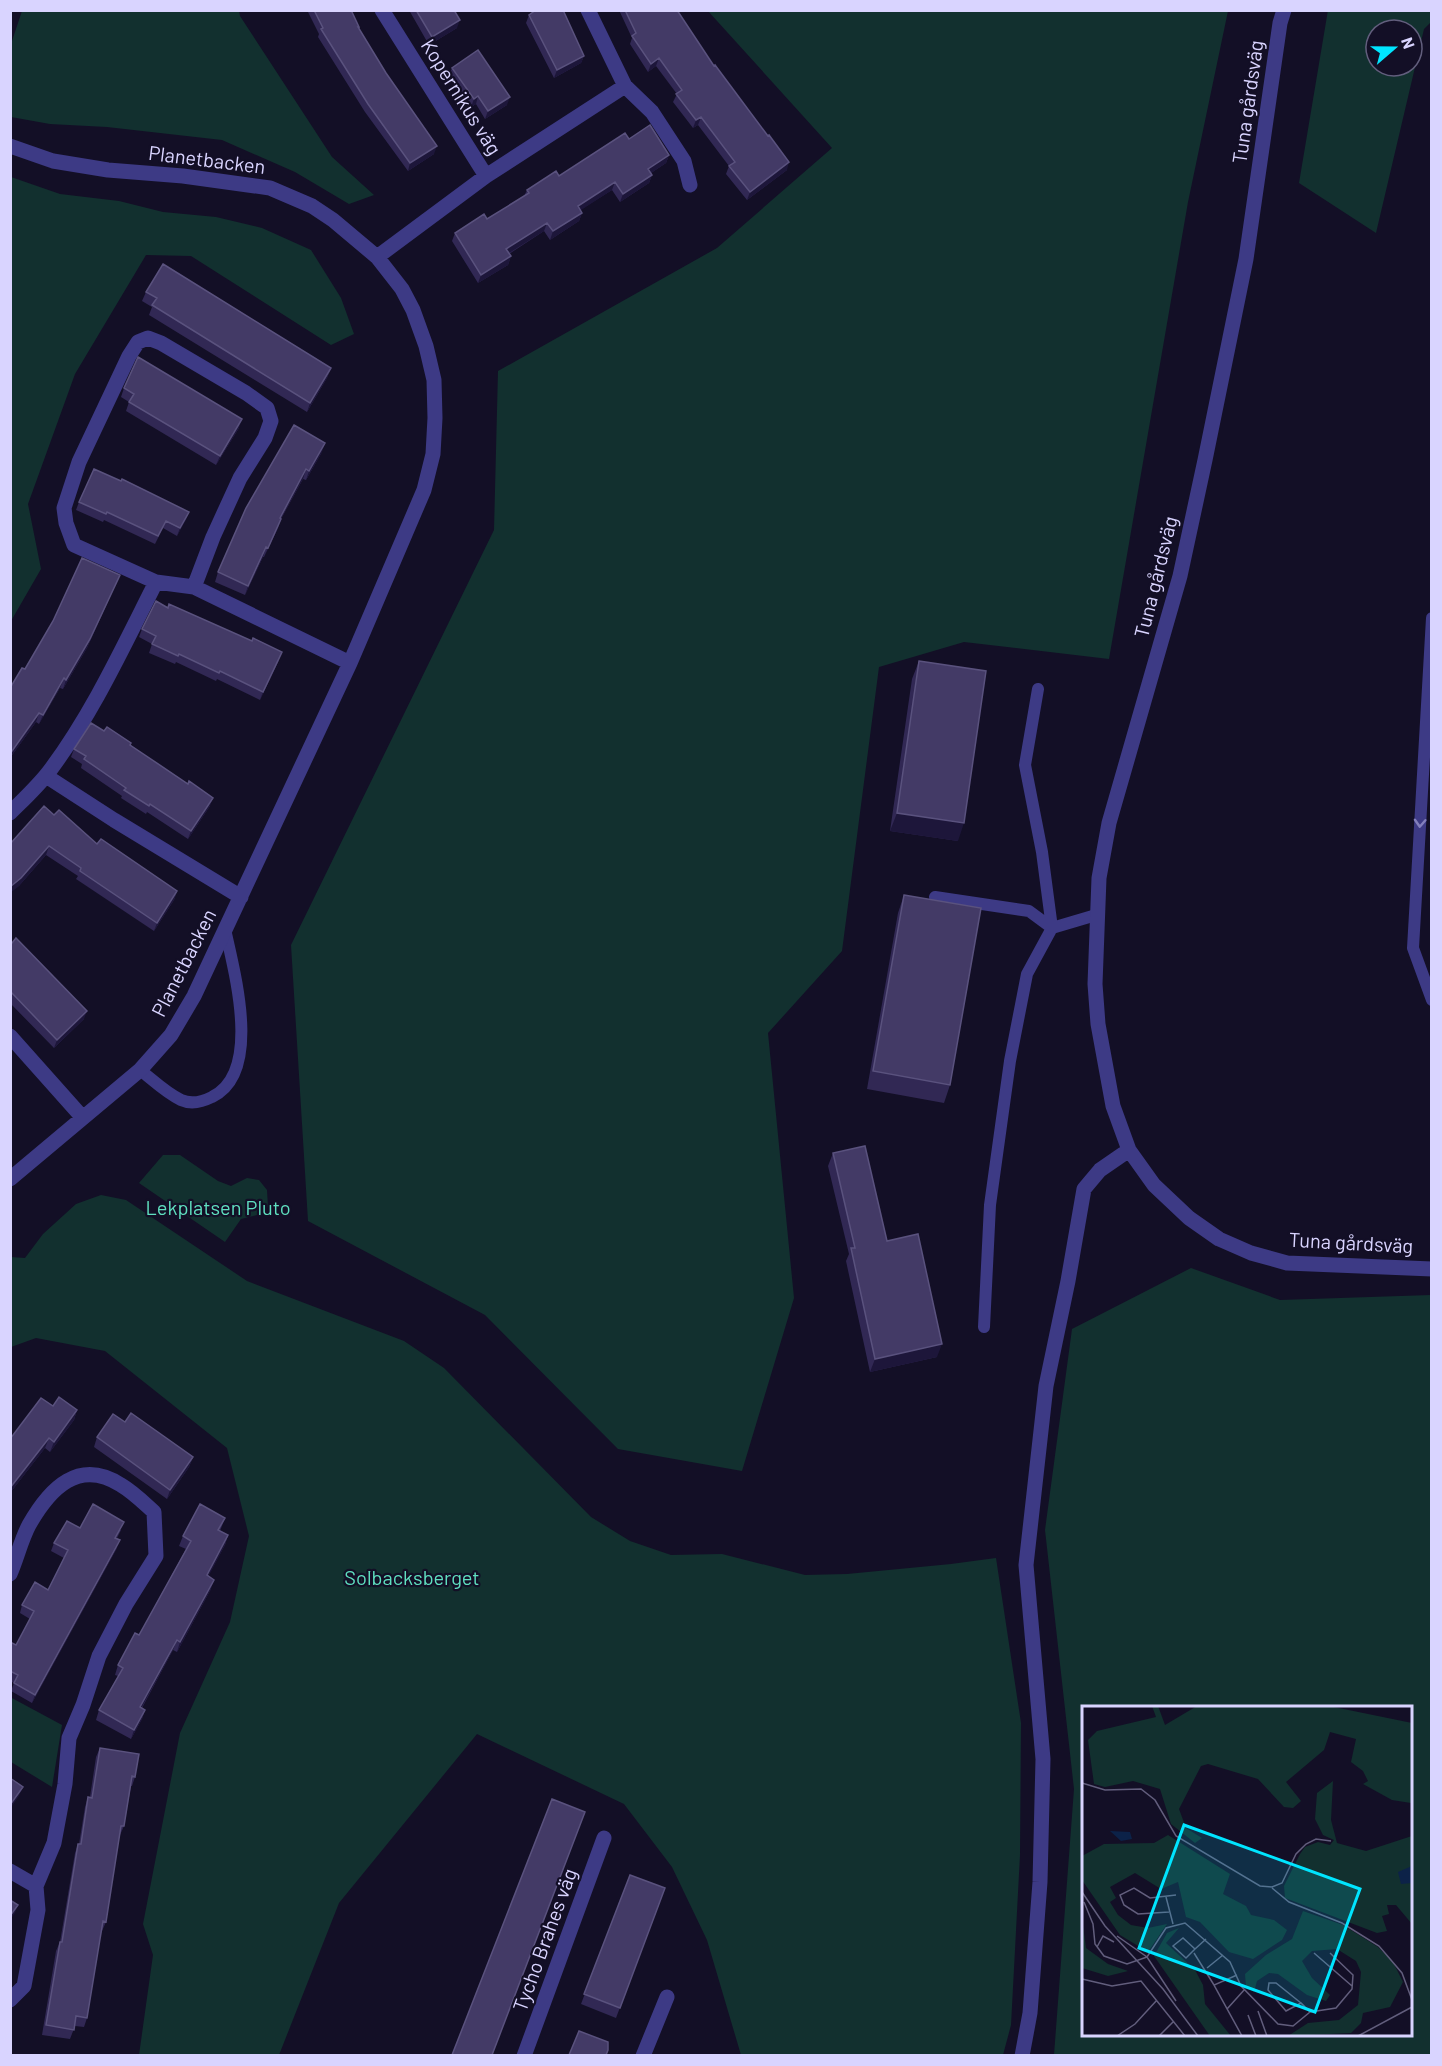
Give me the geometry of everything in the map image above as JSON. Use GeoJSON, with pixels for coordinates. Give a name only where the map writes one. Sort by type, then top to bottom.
{"type":"FeatureCollection","features":[{"type":"Feature","properties":{"kind":"street","name":"Kopernikus väg"},"geometry":{"type":"LineString","coordinates":[[382,10],[486,176]]}},
{"type":"Feature","properties":{"kind":"street"},"geometry":{"type":"LineString","coordinates":[[588,10],[625,86],[652,112],[684,161],[690,185]]}},
{"type":"Feature","properties":{"kind":"street","name":"Tuna gårdsväg"},"geometry":{"type":"LineString","coordinates":[[1284,10],[1280,22],[1246,259],[1205,460],[1180,576],[1109,823],[1099,878],[1096,915],[1095,984],[1098,1024],[1113,1106],[1129,1150],[1154,1185],[1189,1218],[1219,1239],[1251,1253],[1287,1263],[1431,1269]]}},
{"type":"Feature","properties":{"kind":"street","name":"Kopernikus väg"},"geometry":{"type":"LineString","coordinates":[[377,258],[486,176],[625,86]]}},
{"type":"Feature","properties":{"kind":"street","name":"Planetbacken"},"geometry":{"type":"LineString","coordinates":[[10,146],[53,161],[108,170],[183,176],[270,188],[312,206],[333,220],[377,258],[402,289],[413,310],[426,346],[434,380],[435,418],[433,454],[424,490],[350,663],[194,996],[171,1035],[140,1070],[10,1179]]}},
{"type":"Feature","properties":{"kind":"street"},"geometry":{"type":"LineString","coordinates":[[194,587],[213,537],[240,478],[266,438],[271,421],[267,408],[246,393],[161,343],[148,338],[138,342],[129,356],[79,462],[64,508],[66,524],[74,545],[156,582],[194,587],[350,663]]}},
{"type":"Feature","properties":{"kind":"street"},"geometry":{"type":"LineString","coordinates":[[10,813],[46,776],[63,752],[93,704],[156,582]]}},
{"type":"Feature","properties":{"kind":"street","name":"Planetbacken"},"geometry":{"type":"LineString","coordinates":[[46,776],[241,897]]}},
{"type":"Feature","properties":{"kind":"street"},"geometry":{"type":"LineString","coordinates":[[10,1036],[82,1118]]}},
{"type":"Feature","properties":{"kind":"street"},"geometry":{"type":"LineString","coordinates":[[1022,2055],[1030,2013],[1040,1882],[1043,1759],[1026,1565],[1046,1386],[1084,1189],[1100,1170],[1129,1150]]}},
{"type":"Feature","properties":{"kind":"street"},"geometry":{"type":"LineString","coordinates":[[10,1574],[29,1526],[50,1496],[69,1479],[89,1473],[105,1477],[121,1485],[154,1512],[156,1556],[126,1604],[99,1656],[83,1705],[69,1738],[65,1785],[54,1843],[36,1886],[38,1910],[24,1986],[10,2000]]}},
{"type":"Feature","properties":{"kind":"street","name":"Tycho Brahes väg"},"geometry":{"type":"LineString","coordinates":[[524,2055],[604,1838]]}},
{"type":"Feature","properties":{"kind":"street"},"geometry":{"type":"LineString","coordinates":[[10,1872],[36,1886]]}},
{"type":"Feature","properties":{"kind":"street"},"geometry":{"type":"LineString","coordinates":[[643,2055],[667,1997]]}},
{"type":"Feature","properties":{"kind":"lane"},"geometry":{"type":"LineString","coordinates":[[1431,618],[1413,948],[1431,999]]}},
{"type":"Feature","properties":{"kind":"lane"},"geometry":{"type":"LineString","coordinates":[[984,1328],[990,1204],[1010,1061],[1027,974],[1052,928],[1042,852],[1024,765],[1038,689]]}},
{"type":"Feature","properties":{"kind":"lane"},"geometry":{"type":"LineString","coordinates":[[935,897],[1029,911],[1052,928]]}},
{"type":"Feature","properties":{"kind":"lane"},"geometry":{"type":"LineString","coordinates":[[1052,928],[1096,915]]}},
{"type":"Feature","properties":{"kind":"lane"},"geometry":{"type":"LineString","coordinates":[[140,1070],[170,1094],[183,1101],[201,1103],[223,1092],[239,1065],[241,1038],[239,992],[225,928]]}},
{"type":"Feature","properties":{"kind":"green space"},"geometry":{"type":"Polygon","coordinates":[[[1328,10],[1431,11],[1431,22],[1424,29],[1424,18],[1364,18],[1364,78],[1412,78],[1376,233],[1299,183],[1328,10]]]}},
{"type":"Feature","properties":{"kind":"green space"},"geometry":{"type":"Polygon","coordinates":[[[22,11],[239,11],[240,16],[332,157],[374,195],[349,204],[295,172],[222,140],[107,127],[50,124],[11,117],[11,44],[22,11]]]}},
{"type":"Feature","properties":{"kind":"green space"},"geometry":{"type":"Polygon","coordinates":[[[708,11],[1228,11],[1188,202],[1109,659],[964,642],[879,667],[842,951],[768,1033],[794,1298],[742,1471],[618,1449],[485,1315],[308,1221],[291,945],[494,530],[498,371],[717,248],[832,148],[708,11]]]}},
{"type":"Feature","properties":{"kind":"green space"},"geometry":{"type":"Polygon","coordinates":[[[11,177],[60,194],[119,201],[163,212],[216,217],[262,228],[311,250],[341,298],[354,334],[331,345],[191,256],[146,255],[75,374],[28,504],[41,569],[11,621],[11,177]]]}},
{"type":"Feature","properties":{"kind":"green space","name":"Lekplatsen Pluto"},"geometry":{"type":"Polygon","coordinates":[[[163,1155],[180,1155],[218,1181],[231,1186],[247,1178],[259,1180],[267,1190],[268,1207],[257,1215],[241,1219],[225,1242],[139,1183],[163,1155]]]}},
{"type":"Feature","properties":{"kind":"green space","name":"Solbacksberget"},"geometry":{"type":"Polygon","coordinates":[[[101,1195],[126,1200],[247,1281],[404,1341],[444,1368],[591,1517],[630,1541],[671,1555],[722,1554],[805,1575],[847,1574],[996,1558],[1021,1723],[1020,1855],[1011,2025],[1003,2055],[741,2055],[707,1940],[672,1867],[624,1804],[477,1734],[339,1903],[279,2055],[139,2055],[153,1955],[143,1924],[180,1733],[230,1622],[249,1536],[227,1448],[105,1351],[36,1338],[11,1347],[11,1257],[25,1258],[43,1234],[76,1204],[101,1195]]]}},
{"type":"Feature","properties":{"kind":"green space"},"geometry":{"type":"Polygon","coordinates":[[[1191,1268],[1280,1300],[1431,1295],[1431,2055],[1054,2055],[1074,1789],[1045,1530],[1072,1329],[1191,1268]]]}},
{"type":"Feature","properties":{"kind":"green space"},"geometry":{"type":"Polygon","coordinates":[[[10,1697],[62,1725],[52,1787],[11,1762],[10,1697]]]}},
{"type":"Feature","properties":{"kind":"building"},"geometry":{"type":"Polygon","coordinates":[[[314,10],[351,10],[358,27],[386,73],[437,146],[410,163],[368,104],[321,29],[323,28],[314,10]]]}},
{"type":"Feature","properties":{"kind":"building"},"geometry":{"type":"Polygon","coordinates":[[[416,10],[454,10],[460,20],[432,37],[416,10]]]}},
{"type":"Feature","properties":{"kind":"building"},"geometry":{"type":"Polygon","coordinates":[[[536,10],[563,10],[584,56],[557,70],[529,15],[536,10]]]}},
{"type":"Feature","properties":{"kind":"building"},"geometry":{"type":"Polygon","coordinates":[[[625,10],[677,10],[714,66],[789,162],[750,192],[729,166],[735,162],[701,117],[696,120],[676,94],[682,90],[659,58],[651,64],[632,36],[636,33],[625,10]]]}},
{"type":"Feature","properties":{"kind":"building"},"geometry":{"type":"Polygon","coordinates":[[[478,50],[510,97],[488,111],[478,96],[474,99],[452,68],[478,50]]]}},
{"type":"Feature","properties":{"kind":"building"},"geometry":{"type":"Polygon","coordinates":[[[650,125],[669,155],[648,169],[652,175],[623,194],[615,182],[578,206],[582,213],[553,231],[547,223],[506,249],[511,256],[481,275],[455,233],[484,214],[487,219],[529,193],[527,190],[556,171],[559,176],[625,133],[629,139],[650,125]]]}},
{"type":"Feature","properties":{"kind":"building"},"geometry":{"type":"Polygon","coordinates":[[[163,264],[331,368],[310,403],[152,305],[157,298],[146,292],[163,264]]]}},
{"type":"Feature","properties":{"kind":"building"},"geometry":{"type":"Polygon","coordinates":[[[138,357],[242,419],[220,456],[129,402],[134,394],[124,388],[138,357]]]}},
{"type":"Feature","properties":{"kind":"building"},"geometry":{"type":"Polygon","coordinates":[[[294,425],[325,443],[309,471],[306,469],[248,586],[218,572],[246,508],[294,425]]]}},
{"type":"Feature","properties":{"kind":"building"},"geometry":{"type":"Polygon","coordinates":[[[94,469],[121,481],[122,479],[189,512],[180,528],[166,521],[158,536],[107,512],[106,514],[79,502],[94,469]]]}},
{"type":"Feature","properties":{"kind":"building"},"geometry":{"type":"Polygon","coordinates":[[[82,558],[120,575],[90,639],[66,680],[64,678],[43,715],[39,713],[10,754],[10,688],[22,668],[25,669],[53,621],[82,558]]]}},
{"type":"Feature","properties":{"kind":"building"},"geometry":{"type":"Polygon","coordinates":[[[156,601],[168,608],[169,604],[252,641],[253,638],[282,652],[263,692],[220,671],[219,673],[152,644],[156,636],[142,629],[156,601]]]}},
{"type":"Feature","properties":{"kind":"building"},"geometry":{"type":"Polygon","coordinates":[[[919,661],[986,671],[964,823],[897,813],[919,661]]]}},
{"type":"Feature","properties":{"kind":"building"},"geometry":{"type":"Polygon","coordinates":[[[91,723],[104,731],[107,727],[188,784],[189,781],[213,798],[191,831],[124,790],[126,788],[84,759],[86,756],[74,749],[91,723]]]}},
{"type":"Feature","properties":{"kind":"building"},"geometry":{"type":"Polygon","coordinates":[[[44,806],[54,815],[59,810],[97,844],[101,839],[177,891],[157,923],[80,871],[81,868],[49,846],[10,887],[10,844],[44,806]]]}},
{"type":"Feature","properties":{"kind":"building"},"geometry":{"type":"Polygon","coordinates":[[[904,895],[981,908],[950,1085],[873,1071],[904,895]]]}},
{"type":"Feature","properties":{"kind":"building"},"geometry":{"type":"Polygon","coordinates":[[[16,938],[87,1011],[57,1040],[10,991],[10,941],[12,943],[16,938]]]}},
{"type":"Feature","properties":{"kind":"building"},"geometry":{"type":"Polygon","coordinates":[[[865,1146],[887,1241],[918,1234],[942,1344],[875,1359],[851,1248],[855,1248],[833,1153],[865,1146]]]}},
{"type":"Feature","properties":{"kind":"building"},"geometry":{"type":"Polygon","coordinates":[[[59,1397],[77,1410],[54,1442],[49,1438],[10,1488],[10,1439],[41,1398],[53,1406],[59,1397]]]}},
{"type":"Feature","properties":{"kind":"building"},"geometry":{"type":"Polygon","coordinates":[[[131,1413],[193,1457],[170,1490],[97,1437],[113,1414],[125,1422],[131,1413]]]}},
{"type":"Feature","properties":{"kind":"building"},"geometry":{"type":"Polygon","coordinates":[[[93,1504],[124,1522],[115,1538],[120,1540],[35,1695],[14,1683],[18,1675],[10,1671],[10,1642],[16,1645],[34,1611],[22,1605],[35,1582],[48,1590],[68,1550],[54,1543],[67,1521],[80,1528],[93,1504]]]}},
{"type":"Feature","properties":{"kind":"building"},"geometry":{"type":"Polygon","coordinates":[[[200,1504],[225,1518],[218,1530],[228,1535],[207,1575],[214,1580],[180,1642],[177,1640],[140,1707],[145,1710],[134,1730],[99,1710],[123,1668],[118,1665],[135,1633],[139,1635],[191,1541],[183,1536],[200,1504]]]}},
{"type":"Feature","properties":{"kind":"building"},"geometry":{"type":"Polygon","coordinates":[[[100,1748],[139,1754],[135,1777],[132,1776],[124,1826],[121,1826],[106,1922],[103,1921],[87,2018],[76,2016],[74,2030],[46,2025],[78,1844],[81,1844],[88,1797],[92,1798],[100,1748]]]}},
{"type":"Feature","properties":{"kind":"building"},"geometry":{"type":"Polygon","coordinates":[[[10,1778],[23,1787],[10,1805],[10,1778]]]}},
{"type":"Feature","properties":{"kind":"building"},"geometry":{"type":"Polygon","coordinates":[[[552,1799],[585,1812],[492,2055],[452,2055],[552,1799]]]}},
{"type":"Feature","properties":{"kind":"building"},"geometry":{"type":"Polygon","coordinates":[[[630,1875],[665,1888],[620,2008],[584,1994],[630,1875]]]}},
{"type":"Feature","properties":{"kind":"building"},"geometry":{"type":"Polygon","coordinates":[[[10,1900],[18,1905],[10,1916],[10,1900]]]}},
{"type":"Feature","properties":{"kind":"building"},"geometry":{"type":"Polygon","coordinates":[[[579,2031],[608,2042],[606,2055],[569,2055],[579,2031]]]}}]}
